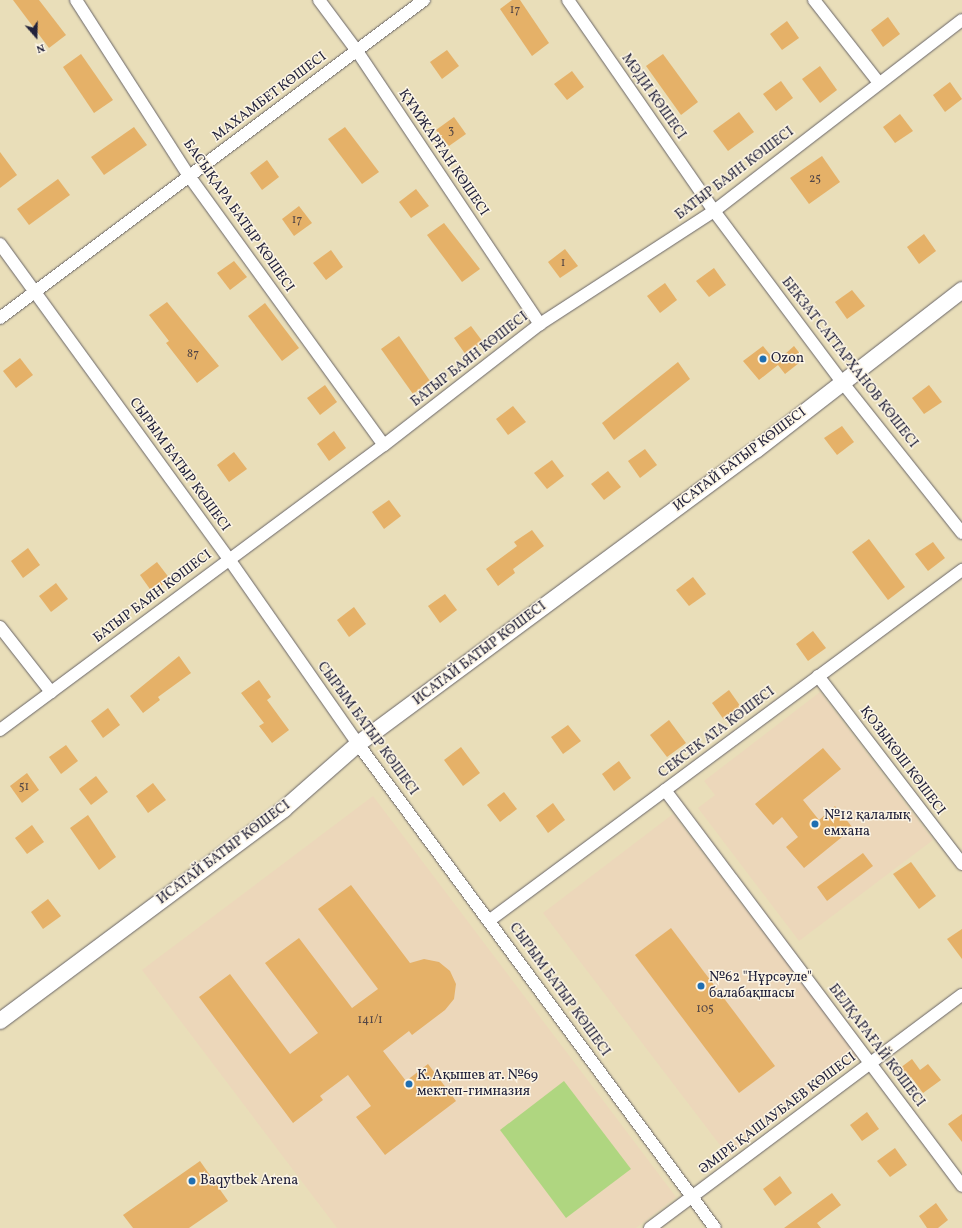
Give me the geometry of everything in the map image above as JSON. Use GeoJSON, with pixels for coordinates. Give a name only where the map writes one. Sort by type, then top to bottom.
{"type":"FeatureCollection","features":[{"type":"Feature","properties":{"kind":"street","name":"БАСЫҚАРА БАТЫР КӨШЕСІ"},"geometry":{"type":"LineString","coordinates":[[76,0],[189,176],[384,445]]}},
{"type":"Feature","properties":{"kind":"street","name":"ҚҰМЖАРҒАН КӨШЕСІ"},"geometry":{"type":"LineString","coordinates":[[319,0],[357,51],[540,324]]}},
{"type":"Feature","properties":{"kind":"street","name":"МАХАМБЕТ КӨШЕСІ"},"geometry":{"type":"LineString","coordinates":[[0,318],[424,0]]}},
{"type":"Feature","properties":{"kind":"street","name":"МӘДИ КӨШЕСІ"},"geometry":{"type":"LineString","coordinates":[[568,0],[714,211]]}},
{"type":"Feature","properties":{"kind":"street"},"geometry":{"type":"LineString","coordinates":[[814,0],[879,83]]}},
{"type":"Feature","properties":{"kind":"street","name":"БАТЫР БАЯН КӨШЕСІ"},"geometry":{"type":"LineString","coordinates":[[0,730],[384,445],[540,324],[714,211],[962,20]]}},
{"type":"Feature","properties":{"kind":"street","name":"БЕКЗАТ САТТАРХАНОВ КӨШЕСІ"},"geometry":{"type":"LineString","coordinates":[[714,211],[842,382],[962,533]]}},
{"type":"Feature","properties":{"kind":"street","name":"СЫРЫМ БАТЫР КӨШЕСІ"},"geometry":{"type":"LineString","coordinates":[[0,244],[36,291],[229,559],[358,744],[490,920],[691,1198],[715,1228]]}},
{"type":"Feature","properties":{"kind":"street","name":"ИСАТАЙ БАТЫР КӨШЕСІ"},"geometry":{"type":"LineString","coordinates":[[0,1021],[284,809],[358,744],[756,450],[962,290]]}},
{"type":"Feature","properties":{"kind":"street","name":"СЕКСЕК АТА КӨШЕСІ"},"geometry":{"type":"LineString","coordinates":[[490,920],[962,570]]}},
{"type":"Feature","properties":{"kind":"street"},"geometry":{"type":"LineString","coordinates":[[0,627],[51,692]]}},
{"type":"Feature","properties":{"kind":"street","name":"ҚОЗЫКӨШ КӨШЕСІ"},"geometry":{"type":"LineString","coordinates":[[818,676],[962,864]]}},
{"type":"Feature","properties":{"kind":"street","name":"БЕЛҚАРАҒАЙ КӨШЕСІ"},"geometry":{"type":"LineString","coordinates":[[664,790],[962,1186]]}},
{"type":"Feature","properties":{"kind":"street","name":"ӘМІРЕ ҚАШАУБАЕВ КӨШЕСІ"},"geometry":{"type":"LineString","coordinates":[[650,1228],[962,995]]}},
{"type":"Feature","properties":{"kind":"shaded area","name":"№12 қалалық емхана"},"geometry":{"type":"Polygon","coordinates":[[[820,692],[933,840],[799,941],[698,808],[715,795],[704,781],[820,692]]]}},
{"type":"Feature","properties":{"kind":"shaded area","name":"К. Ақышев ат. №69 мектеп-гимназия"},"geometry":{"type":"Polygon","coordinates":[[[373,796],[676,1197],[636,1228],[337,1228],[142,970],[373,796]]]}},
{"type":"Feature","properties":{"kind":"shaded area","name":"№62 \"Нұрсәуле\" балабақшасы"},"geometry":{"type":"Polygon","coordinates":[[[673,814],[859,1058],[729,1157],[543,913],[673,814]]]}},
{"type":"Feature","properties":{"kind":"green space"},"geometry":{"type":"Polygon","coordinates":[[[564,1081],[631,1169],[566,1218],[500,1130],[564,1081]]]}},
{"type":"Feature","properties":{"kind":"building"},"geometry":{"type":"Polygon","coordinates":[[[13,0],[39,0],[66,35],[49,48],[13,0]]]}},
{"type":"Feature","properties":{"kind":"building"},"geometry":{"type":"Polygon","coordinates":[[[512,0],[520,0],[549,43],[532,56],[500,9],[512,0]]]}},
{"type":"Feature","properties":{"kind":"building"},"geometry":{"type":"Polygon","coordinates":[[[888,17],[900,34],[883,47],[871,30],[888,17]]]}},
{"type":"Feature","properties":{"kind":"building"},"geometry":{"type":"Polygon","coordinates":[[[787,21],[799,38],[782,50],[770,34],[787,21]]]}},
{"type":"Feature","properties":{"kind":"building"},"geometry":{"type":"Polygon","coordinates":[[[447,50],[459,66],[442,79],[430,62],[447,50]]]}},
{"type":"Feature","properties":{"kind":"building"},"geometry":{"type":"Polygon","coordinates":[[[81,54],[113,100],[94,113],[63,67],[81,54]]]}},
{"type":"Feature","properties":{"kind":"building"},"geometry":{"type":"Polygon","coordinates":[[[663,54],[698,102],[681,115],[646,66],[663,54]]]}},
{"type":"Feature","properties":{"kind":"building"},"geometry":{"type":"Polygon","coordinates":[[[820,66],[837,90],[820,103],[802,79],[820,66]]]}},
{"type":"Feature","properties":{"kind":"building"},"geometry":{"type":"Polygon","coordinates":[[[572,71],[584,87],[567,100],[554,84],[572,71]]]}},
{"type":"Feature","properties":{"kind":"building"},"geometry":{"type":"Polygon","coordinates":[[[781,81],[793,98],[776,111],[763,94],[781,81]]]}},
{"type":"Feature","properties":{"kind":"building"},"geometry":{"type":"Polygon","coordinates":[[[950,82],[962,99],[945,112],[933,95],[950,82]]]}},
{"type":"Feature","properties":{"kind":"building"},"geometry":{"type":"Polygon","coordinates":[[[739,112],[754,132],[728,151],[713,131],[739,112]]]}},
{"type":"Feature","properties":{"kind":"building"},"geometry":{"type":"Polygon","coordinates":[[[900,114],[913,131],[895,143],[883,127],[900,114]]]}},
{"type":"Feature","properties":{"kind":"building"},"geometry":{"type":"Polygon","coordinates":[[[454,117],[466,134],[449,146],[436,130],[454,117]]]}},
{"type":"Feature","properties":{"kind":"building"},"geometry":{"type":"Polygon","coordinates":[[[134,127],[147,145],[104,175],[91,157],[134,127]]]}},
{"type":"Feature","properties":{"kind":"building"},"geometry":{"type":"Polygon","coordinates":[[[345,127],[379,172],[362,184],[328,139],[345,127]]]}},
{"type":"Feature","properties":{"kind":"building"},"geometry":{"type":"Polygon","coordinates":[[[0,152],[17,175],[0,188],[0,152]]]}},
{"type":"Feature","properties":{"kind":"building"},"geometry":{"type":"Polygon","coordinates":[[[822,156],[840,182],[809,204],[790,178],[822,156]]]}},
{"type":"Feature","properties":{"kind":"building"},"geometry":{"type":"Polygon","coordinates":[[[267,160],[279,177],[262,190],[250,173],[267,160]]]}},
{"type":"Feature","properties":{"kind":"building"},"geometry":{"type":"Polygon","coordinates":[[[58,179],[70,195],[29,225],[17,209],[58,179]]]}},
{"type":"Feature","properties":{"kind":"building"},"geometry":{"type":"Polygon","coordinates":[[[416,189],[429,206],[411,218],[399,202],[416,189]]]}},
{"type":"Feature","properties":{"kind":"building"},"geometry":{"type":"Polygon","coordinates":[[[299,206],[312,223],[294,236],[282,219],[299,206]]]}},
{"type":"Feature","properties":{"kind":"building"},"geometry":{"type":"Polygon","coordinates":[[[444,223],[480,269],[462,282],[427,235],[444,223]]]}},
{"type":"Feature","properties":{"kind":"building"},"geometry":{"type":"Polygon","coordinates":[[[924,234],[936,251],[919,264],[907,247],[924,234]]]}},
{"type":"Feature","properties":{"kind":"building"},"geometry":{"type":"Polygon","coordinates":[[[565,249],[578,266],[560,278],[548,262],[565,249]]]}},
{"type":"Feature","properties":{"kind":"building"},"geometry":{"type":"Polygon","coordinates":[[[331,250],[343,267],[326,280],[313,263],[331,250]]]}},
{"type":"Feature","properties":{"kind":"building"},"geometry":{"type":"Polygon","coordinates":[[[234,261],[247,277],[230,290],[217,273],[234,261]]]}},
{"type":"Feature","properties":{"kind":"building"},"geometry":{"type":"Polygon","coordinates":[[[714,268],[726,285],[709,297],[696,281],[714,268]]]}},
{"type":"Feature","properties":{"kind":"building"},"geometry":{"type":"Polygon","coordinates":[[[665,283],[677,300],[660,313],[647,296],[665,283]]]}},
{"type":"Feature","properties":{"kind":"building"},"geometry":{"type":"Polygon","coordinates":[[[852,290],[865,306],[847,319],[835,302],[852,290]]]}},
{"type":"Feature","properties":{"kind":"building"},"geometry":{"type":"Polygon","coordinates":[[[167,302],[219,366],[197,383],[166,343],[169,341],[149,315],[167,302]]]}},
{"type":"Feature","properties":{"kind":"building"},"geometry":{"type":"Polygon","coordinates":[[[265,303],[299,348],[282,361],[248,316],[265,303]]]}},
{"type":"Feature","properties":{"kind":"building"},"geometry":{"type":"Polygon","coordinates":[[[471,326],[483,342],[466,355],[454,338],[471,326]]]}},
{"type":"Feature","properties":{"kind":"building"},"geometry":{"type":"Polygon","coordinates":[[[399,336],[430,381],[413,394],[381,349],[399,336]]]}},
{"type":"Feature","properties":{"kind":"building"},"geometry":{"type":"Polygon","coordinates":[[[763,346],[776,362],[794,346],[804,359],[785,374],[778,365],[759,380],[743,361],[763,346]]]}},
{"type":"Feature","properties":{"kind":"building"},"geometry":{"type":"Polygon","coordinates":[[[20,358],[33,375],[16,388],[3,371],[20,358]]]}},
{"type":"Feature","properties":{"kind":"building"},"geometry":{"type":"Polygon","coordinates":[[[678,362],[690,379],[614,440],[602,423],[678,362]]]}},
{"type":"Feature","properties":{"kind":"building"},"geometry":{"type":"Polygon","coordinates":[[[325,385],[337,402],[320,415],[307,398],[325,385]]]}},
{"type":"Feature","properties":{"kind":"building"},"geometry":{"type":"Polygon","coordinates":[[[929,385],[942,402],[924,414],[912,398],[929,385]]]}},
{"type":"Feature","properties":{"kind":"building"},"geometry":{"type":"Polygon","coordinates":[[[513,406],[526,422],[508,435],[496,419],[513,406]]]}},
{"type":"Feature","properties":{"kind":"building"},"geometry":{"type":"Polygon","coordinates":[[[842,426],[854,442],[837,455],[824,438],[842,426]]]}},
{"type":"Feature","properties":{"kind":"building"},"geometry":{"type":"Polygon","coordinates":[[[334,431],[346,448],[329,461],[317,444],[334,431]]]}},
{"type":"Feature","properties":{"kind":"building"},"geometry":{"type":"Polygon","coordinates":[[[645,449],[657,465],[640,478],[628,461],[645,449]]]}},
{"type":"Feature","properties":{"kind":"building"},"geometry":{"type":"Polygon","coordinates":[[[234,452],[247,469],[229,482],[217,465],[234,452]]]}},
{"type":"Feature","properties":{"kind":"building"},"geometry":{"type":"Polygon","coordinates":[[[552,460],[564,476],[547,489],[534,473],[552,460]]]}},
{"type":"Feature","properties":{"kind":"building"},"geometry":{"type":"Polygon","coordinates":[[[608,471],[621,487],[604,500],[591,484],[608,471]]]}},
{"type":"Feature","properties":{"kind":"building"},"geometry":{"type":"Polygon","coordinates":[[[389,500],[401,516],[384,529],[372,512],[389,500]]]}},
{"type":"Feature","properties":{"kind":"building"},"geometry":{"type":"Polygon","coordinates":[[[532,530],[544,546],[513,569],[515,573],[498,586],[486,569],[517,546],[514,542],[532,530]]]}},
{"type":"Feature","properties":{"kind":"building"},"geometry":{"type":"Polygon","coordinates":[[[869,539],[905,587],[888,600],[852,552],[869,539]]]}},
{"type":"Feature","properties":{"kind":"building"},"geometry":{"type":"Polygon","coordinates":[[[933,542],[945,558],[928,571],[915,554],[933,542]]]}},
{"type":"Feature","properties":{"kind":"building"},"geometry":{"type":"Polygon","coordinates":[[[28,548],[40,565],[23,578],[11,561],[28,548]]]}},
{"type":"Feature","properties":{"kind":"building"},"geometry":{"type":"Polygon","coordinates":[[[157,562],[170,579],[152,592],[140,575],[157,562]]]}},
{"type":"Feature","properties":{"kind":"building"},"geometry":{"type":"Polygon","coordinates":[[[693,577],[706,594],[689,606],[676,590],[693,577]]]}},
{"type":"Feature","properties":{"kind":"building"},"geometry":{"type":"Polygon","coordinates":[[[56,583],[68,599],[51,612],[39,596],[56,583]]]}},
{"type":"Feature","properties":{"kind":"building"},"geometry":{"type":"Polygon","coordinates":[[[445,594],[457,610],[440,623],[428,606],[445,594]]]}},
{"type":"Feature","properties":{"kind":"building"},"geometry":{"type":"Polygon","coordinates":[[[354,607],[366,624],[349,637],[337,620],[354,607]]]}},
{"type":"Feature","properties":{"kind":"building"},"geometry":{"type":"Polygon","coordinates":[[[813,631],[826,648],[808,661],[796,644],[813,631]]]}},
{"type":"Feature","properties":{"kind":"building"},"geometry":{"type":"Polygon","coordinates":[[[179,656],[191,673],[158,697],[160,700],[143,713],[130,696],[179,656]]]}},
{"type":"Feature","properties":{"kind":"building"},"geometry":{"type":"Polygon","coordinates":[[[259,680],[271,697],[267,700],[289,730],[272,743],[259,726],[264,723],[241,693],[259,680]]]}},
{"type":"Feature","properties":{"kind":"building"},"geometry":{"type":"Polygon","coordinates":[[[729,690],[741,707],[724,720],[712,703],[729,690]]]}},
{"type":"Feature","properties":{"kind":"building"},"geometry":{"type":"Polygon","coordinates":[[[108,708],[120,725],[103,738],[91,721],[108,708]]]}},
{"type":"Feature","properties":{"kind":"building"},"geometry":{"type":"Polygon","coordinates":[[[669,720],[686,743],[667,757],[650,735],[669,720]]]}},
{"type":"Feature","properties":{"kind":"building"},"geometry":{"type":"Polygon","coordinates":[[[568,725],[581,741],[563,754],[551,737],[568,725]]]}},
{"type":"Feature","properties":{"kind":"building"},"geometry":{"type":"Polygon","coordinates":[[[66,745],[78,761],[61,774],[49,757],[66,745]]]}},
{"type":"Feature","properties":{"kind":"building"},"geometry":{"type":"Polygon","coordinates":[[[461,747],[480,773],[463,786],[444,760],[461,747]]]}},
{"type":"Feature","properties":{"kind":"building"},"geometry":{"type":"Polygon","coordinates":[[[823,748],[841,769],[803,800],[819,820],[835,806],[853,828],[804,868],[786,847],[798,837],[782,817],[773,825],[755,804],[823,748]]]}},
{"type":"Feature","properties":{"kind":"building"},"geometry":{"type":"Polygon","coordinates":[[[619,761],[631,778],[614,791],[602,774],[619,761]]]}},
{"type":"Feature","properties":{"kind":"building"},"geometry":{"type":"Polygon","coordinates":[[[27,773],[39,790],[22,803],[10,786],[27,773]]]}},
{"type":"Feature","properties":{"kind":"building"},"geometry":{"type":"Polygon","coordinates":[[[96,776],[108,792],[91,805],[79,789],[96,776]]]}},
{"type":"Feature","properties":{"kind":"building"},"geometry":{"type":"Polygon","coordinates":[[[153,783],[166,800],[148,813],[136,796],[153,783]]]}},
{"type":"Feature","properties":{"kind":"building"},"geometry":{"type":"Polygon","coordinates":[[[504,792],[517,809],[500,822],[487,805],[504,792]]]}},
{"type":"Feature","properties":{"kind":"building"},"geometry":{"type":"Polygon","coordinates":[[[553,803],[565,820],[548,833],[536,816],[553,803]]]}},
{"type":"Feature","properties":{"kind":"building"},"geometry":{"type":"Polygon","coordinates":[[[88,815],[116,857],[99,870],[70,828],[88,815]]]}},
{"type":"Feature","properties":{"kind":"building"},"geometry":{"type":"Polygon","coordinates":[[[32,825],[44,842],[27,854],[15,838],[32,825]]]}},
{"type":"Feature","properties":{"kind":"building"},"geometry":{"type":"Polygon","coordinates":[[[863,853],[873,866],[827,901],[817,887],[863,853]]]}},
{"type":"Feature","properties":{"kind":"building"},"geometry":{"type":"Polygon","coordinates":[[[911,862],[936,896],[919,909],[893,874],[911,862]]]}},
{"type":"Feature","properties":{"kind":"building"},"geometry":{"type":"Polygon","coordinates":[[[351,885],[410,963],[424,959],[439,962],[450,971],[456,984],[454,999],[445,1010],[412,1035],[409,1031],[383,1051],[406,1081],[428,1064],[456,1101],[385,1155],[356,1117],[371,1106],[348,1075],[320,1096],[323,1100],[293,1123],[199,997],[230,974],[290,1054],[318,1033],[265,963],[299,938],[352,1008],[378,989],[318,909],[351,885]]]}},
{"type":"Feature","properties":{"kind":"building"},"geometry":{"type":"Polygon","coordinates":[[[48,899],[61,916],[43,929],[31,912],[48,899]]]}},
{"type":"Feature","properties":{"kind":"building"},"geometry":{"type":"Polygon","coordinates":[[[671,928],[775,1066],[739,1093],[635,955],[671,928]]]}},
{"type":"Feature","properties":{"kind":"building"},"geometry":{"type":"Polygon","coordinates":[[[962,929],[962,959],[947,939],[962,929]]]}},
{"type":"Feature","properties":{"kind":"building"},"geometry":{"type":"Polygon","coordinates":[[[912,1059],[920,1070],[928,1064],[941,1080],[923,1093],[911,1077],[904,1082],[896,1071],[912,1059]]]}},
{"type":"Feature","properties":{"kind":"building"},"geometry":{"type":"Polygon","coordinates":[[[867,1112],[879,1129],[862,1141],[850,1125],[867,1112]]]}},
{"type":"Feature","properties":{"kind":"building"},"geometry":{"type":"Polygon","coordinates":[[[962,1114],[962,1142],[948,1124],[962,1114]]]}},
{"type":"Feature","properties":{"kind":"building"},"geometry":{"type":"Polygon","coordinates":[[[895,1148],[907,1165],[890,1177],[877,1161],[895,1148]]]}},
{"type":"Feature","properties":{"kind":"building","name":"Baqytbek Arena"},"geometry":{"type":"Polygon","coordinates":[[[200,1161],[228,1201],[189,1228],[133,1228],[123,1215],[200,1161]]]}},
{"type":"Feature","properties":{"kind":"building"},"geometry":{"type":"Polygon","coordinates":[[[780,1176],[792,1193],[775,1206],[763,1189],[780,1176]]]}},
{"type":"Feature","properties":{"kind":"building"},"geometry":{"type":"Polygon","coordinates":[[[832,1193],[841,1205],[817,1223],[821,1228],[784,1228],[832,1193]]]}},
{"type":"Feature","properties":{"kind":"building"},"geometry":{"type":"Polygon","coordinates":[[[936,1203],[948,1220],[938,1228],[927,1228],[919,1216],[936,1203]]]}},
{"type":"Feature","properties":{"kind":"place","name":"Ozon"},"geometry":{"type":"Point","coordinates":[763,359]}},
{"type":"Feature","properties":{"kind":"place","name":"№12 қалалық емхана"},"geometry":{"type":"Point","coordinates":[815,824]}},
{"type":"Feature","properties":{"kind":"place","name":"№62 \"Нұрсәуле\" балабақшасы"},"geometry":{"type":"Point","coordinates":[701,986]}},
{"type":"Feature","properties":{"kind":"place","name":"К. Ақышев ат. №69 мектеп-гимназия"},"geometry":{"type":"Point","coordinates":[409,1084]}},
{"type":"Feature","properties":{"kind":"place","name":"Baqytbek Arena"},"geometry":{"type":"Point","coordinates":[192,1181]}}]}
